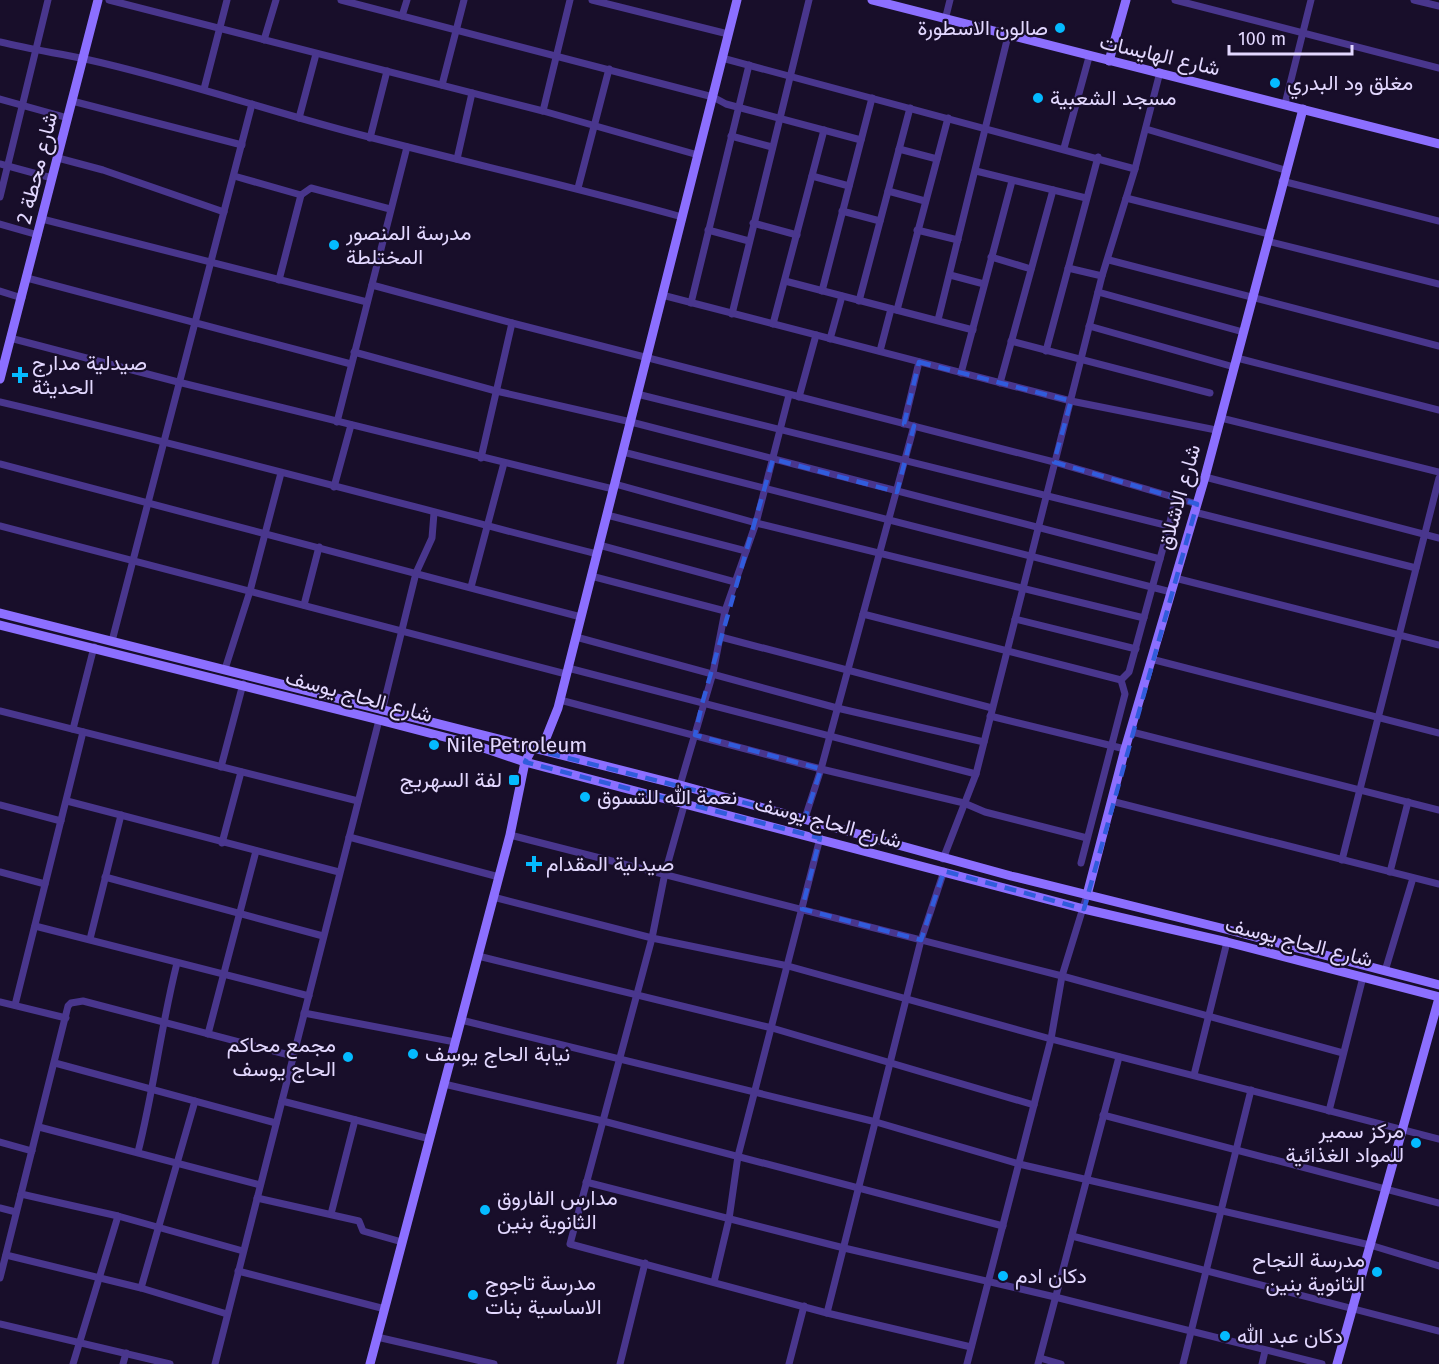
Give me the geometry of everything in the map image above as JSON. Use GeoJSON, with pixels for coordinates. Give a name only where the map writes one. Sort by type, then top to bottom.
{"type":"FeatureCollection","features":[{"type":"Feature","properties":{"kind":"street"},"geometry":{"type":"LineString","coordinates":[[0,197],[48,0]]}},
{"type":"Feature","properties":{"kind":"street","name":"شارع محطة 2"},"geometry":{"type":"LineString","coordinates":[[0,379],[98,0]]}},
{"type":"Feature","properties":{"kind":"street"},"geometry":{"type":"LineString","coordinates":[[109,0],[543,111],[698,155]]}},
{"type":"Feature","properties":{"kind":"street"},"geometry":{"type":"LineString","coordinates":[[204,89],[226,0]]}},
{"type":"Feature","properties":{"kind":"street"},"geometry":{"type":"LineString","coordinates":[[264,40],[276,0]]}},
{"type":"Feature","properties":{"kind":"street"},"geometry":{"type":"LineString","coordinates":[[341,0],[609,69],[861,140]]}},
{"type":"Feature","properties":{"kind":"street"},"geometry":{"type":"LineString","coordinates":[[402,15],[406,0]]}},
{"type":"Feature","properties":{"kind":"street"},"geometry":{"type":"LineString","coordinates":[[442,85],[464,0]]}},
{"type":"Feature","properties":{"kind":"street"},"geometry":{"type":"LineString","coordinates":[[543,111],[570,0]]}},
{"type":"Feature","properties":{"kind":"street"},"geometry":{"type":"LineString","coordinates":[[592,0],[728,34]]}},
{"type":"Feature","properties":{"kind":"street"},"geometry":{"type":"LineString","coordinates":[[370,1364],[510,835],[525,762],[532,749],[544,743],[560,700],[737,0]]}},
{"type":"Feature","properties":{"kind":"street"},"geometry":{"type":"LineString","coordinates":[[732,314],[810,0]]}},
{"type":"Feature","properties":{"kind":"street","name":"شارع الهايسات"},"geometry":{"type":"LineString","coordinates":[[872,0],[1089,57],[1160,72],[1439,144]]}},
{"type":"Feature","properties":{"kind":"street"},"geometry":{"type":"LineString","coordinates":[[945,20],[950,0]]}},
{"type":"Feature","properties":{"kind":"street"},"geometry":{"type":"LineString","coordinates":[[1109,61],[1126,0]]}},
{"type":"Feature","properties":{"kind":"street"},"geometry":{"type":"LineString","coordinates":[[1174,0],[1439,68]]}},
{"type":"Feature","properties":{"kind":"street"},"geometry":{"type":"LineString","coordinates":[[1285,104],[1311,0]]}},
{"type":"Feature","properties":{"kind":"street"},"geometry":{"type":"LineString","coordinates":[[1414,0],[1439,6]]}},
{"type":"Feature","properties":{"kind":"street"},"geometry":{"type":"LineString","coordinates":[[938,320],[1008,36]]}},
{"type":"Feature","properties":{"kind":"street"},"geometry":{"type":"LineString","coordinates":[[0,42],[36,51],[83,58],[204,89],[369,138],[578,188],[682,217]]}},
{"type":"Feature","properties":{"kind":"street"},"geometry":{"type":"LineString","coordinates":[[299,118],[316,54]]}},
{"type":"Feature","properties":{"kind":"street"},"geometry":{"type":"LineString","coordinates":[[1064,148],[1089,57]]}},
{"type":"Feature","properties":{"kind":"street"},"geometry":{"type":"LineString","coordinates":[[722,58],[791,78],[987,127],[1135,169]]}},
{"type":"Feature","properties":{"kind":"street"},"geometry":{"type":"LineString","coordinates":[[691,303],[749,65]]}},
{"type":"Feature","properties":{"kind":"street"},"geometry":{"type":"LineString","coordinates":[[578,188],[609,69]]}},
{"type":"Feature","properties":{"kind":"street"},"geometry":{"type":"LineString","coordinates":[[369,138],[387,71]]}},
{"type":"Feature","properties":{"kind":"street"},"geometry":{"type":"LineString","coordinates":[[943,859],[976,774],[1102,276],[1109,260],[1135,169],[1160,72]]}},
{"type":"Feature","properties":{"kind":"street"},"geometry":{"type":"LineString","coordinates":[[458,159],[472,93]]}},
{"type":"Feature","properties":{"kind":"street"},"geometry":{"type":"LineString","coordinates":[[822,291],[872,98]]}},
{"type":"Feature","properties":{"kind":"street"},"geometry":{"type":"LineString","coordinates":[[0,99],[68,118]]}},
{"type":"Feature","properties":{"kind":"street"},"geometry":{"type":"LineString","coordinates":[[72,101],[242,145]]}},
{"type":"Feature","properties":{"kind":"street"},"geometry":{"type":"LineString","coordinates":[[112,641],[208,261],[224,212],[252,104]]}},
{"type":"Feature","properties":{"kind":"street"},"geometry":{"type":"LineString","coordinates":[[859,301],[910,108]]}},
{"type":"Feature","properties":{"kind":"street","name":"شارع الاشلاق"},"geometry":{"type":"LineString","coordinates":[[1087,895],[1125,749],[1132,732],[1151,659],[1205,477],[1303,109]]}},
{"type":"Feature","properties":{"kind":"street"},"geometry":{"type":"LineString","coordinates":[[879,351],[918,230],[948,118]]}},
{"type":"Feature","properties":{"kind":"street"},"geometry":{"type":"LineString","coordinates":[[1146,129],[1285,170]]}},
{"type":"Feature","properties":{"kind":"street"},"geometry":{"type":"LineString","coordinates":[[773,324],[824,130]]}},
{"type":"Feature","properties":{"kind":"street"},"geometry":{"type":"LineString","coordinates":[[731,136],[772,147]]}},
{"type":"Feature","properties":{"kind":"street"},"geometry":{"type":"LineString","coordinates":[[337,422],[407,147]]}},
{"type":"Feature","properties":{"kind":"street"},"geometry":{"type":"LineString","coordinates":[[899,149],[937,159]]}},
{"type":"Feature","properties":{"kind":"street"},"geometry":{"type":"LineString","coordinates":[[1046,351],[1098,157]]}},
{"type":"Feature","properties":{"kind":"street"},"geometry":{"type":"LineString","coordinates":[[58,158],[103,170],[224,212]]}},
{"type":"Feature","properties":{"kind":"street"},"geometry":{"type":"LineString","coordinates":[[0,164],[52,178]]}},
{"type":"Feature","properties":{"kind":"street"},"geometry":{"type":"LineString","coordinates":[[976,171],[1086,198]]}},
{"type":"Feature","properties":{"kind":"street"},"geometry":{"type":"LineString","coordinates":[[234,176],[301,195]]}},
{"type":"Feature","properties":{"kind":"street"},"geometry":{"type":"LineString","coordinates":[[812,176],[849,186]]}},
{"type":"Feature","properties":{"kind":"street"},"geometry":{"type":"LineString","coordinates":[[961,373],[1012,181]]}},
{"type":"Feature","properties":{"kind":"street"},"geometry":{"type":"LineString","coordinates":[[1282,181],[1439,221]]}},
{"type":"Feature","properties":{"kind":"street"},"geometry":{"type":"LineString","coordinates":[[279,280],[301,195],[311,189],[390,208]]}},
{"type":"Feature","properties":{"kind":"street"},"geometry":{"type":"LineString","coordinates":[[1000,382],[1053,190]]}},
{"type":"Feature","properties":{"kind":"street"},"geometry":{"type":"LineString","coordinates":[[888,191],[925,201]]}},
{"type":"Feature","properties":{"kind":"street"},"geometry":{"type":"LineString","coordinates":[[1126,198],[1439,284]]}},
{"type":"Feature","properties":{"kind":"street"},"geometry":{"type":"LineString","coordinates":[[842,211],[880,221]]}},
{"type":"Feature","properties":{"kind":"street"},"geometry":{"type":"LineString","coordinates":[[42,219],[367,302]]}},
{"type":"Feature","properties":{"kind":"street"},"geometry":{"type":"LineString","coordinates":[[753,223],[797,235]]}},
{"type":"Feature","properties":{"kind":"street"},"geometry":{"type":"LineString","coordinates":[[0,224],[38,235]]}},
{"type":"Feature","properties":{"kind":"street"},"geometry":{"type":"LineString","coordinates":[[708,230],[749,241]]}},
{"type":"Feature","properties":{"kind":"street"},"geometry":{"type":"LineString","coordinates":[[918,230],[958,240]]}},
{"type":"Feature","properties":{"kind":"street"},"geometry":{"type":"LineString","coordinates":[[991,257],[1031,269]]}},
{"type":"Feature","properties":{"kind":"street"},"geometry":{"type":"LineString","coordinates":[[1109,260],[1439,346]]}},
{"type":"Feature","properties":{"kind":"street"},"geometry":{"type":"LineString","coordinates":[[1068,268],[1102,276]]}},
{"type":"Feature","properties":{"kind":"street"},"geometry":{"type":"LineString","coordinates":[[950,275],[984,284]]}},
{"type":"Feature","properties":{"kind":"street"},"geometry":{"type":"LineString","coordinates":[[27,278],[351,364]]}},
{"type":"Feature","properties":{"kind":"street"},"geometry":{"type":"LineString","coordinates":[[785,281],[973,330]]}},
{"type":"Feature","properties":{"kind":"street"},"geometry":{"type":"LineString","coordinates":[[372,285],[646,358],[1054,462],[1176,496],[1195,508],[1416,568]]}},
{"type":"Feature","properties":{"kind":"street"},"geometry":{"type":"LineString","coordinates":[[0,291],[22,298]]}},
{"type":"Feature","properties":{"kind":"street"},"geometry":{"type":"LineString","coordinates":[[1098,292],[1244,332]]}},
{"type":"Feature","properties":{"kind":"street"},"geometry":{"type":"LineString","coordinates":[[662,296],[1071,401],[1216,430]]}},
{"type":"Feature","properties":{"kind":"street"},"geometry":{"type":"LineString","coordinates":[[830,339],[842,296]]}},
{"type":"Feature","properties":{"kind":"street"},"geometry":{"type":"LineString","coordinates":[[481,458],[512,323]]}},
{"type":"Feature","properties":{"kind":"street"},"geometry":{"type":"LineString","coordinates":[[1089,326],[1439,410]]}},
{"type":"Feature","properties":{"kind":"street"},"geometry":{"type":"LineString","coordinates":[[799,397],[816,335]]}},
{"type":"Feature","properties":{"kind":"street"},"geometry":{"type":"LineString","coordinates":[[10,338],[481,458],[614,486],[1144,618]]}},
{"type":"Feature","properties":{"kind":"street"},"geometry":{"type":"LineString","coordinates":[[1011,341],[1210,393]]}},
{"type":"Feature","properties":{"kind":"street"},"geometry":{"type":"LineString","coordinates":[[354,352],[496,391],[631,422],[1161,560]]}},
{"type":"Feature","properties":{"kind":"street"},"geometry":{"type":"LineString","coordinates":[[904,424],[919,362]]}},
{"type":"Feature","properties":{"kind":"street"},"geometry":{"type":"LineString","coordinates":[[637,394],[1169,526]]}},
{"type":"Feature","properties":{"kind":"street"},"geometry":{"type":"LineString","coordinates":[[680,786],[702,704],[713,673],[726,611],[756,523],[789,395]]}},
{"type":"Feature","properties":{"kind":"street"},"geometry":{"type":"LineString","coordinates":[[0,402],[162,441],[434,513],[735,582]]}},
{"type":"Feature","properties":{"kind":"street"},"geometry":{"type":"LineString","coordinates":[[1221,418],[1439,472]]}},
{"type":"Feature","properties":{"kind":"street"},"geometry":{"type":"LineString","coordinates":[[334,487],[351,425]]}},
{"type":"Feature","properties":{"kind":"street"},"geometry":{"type":"LineString","coordinates":[[805,818],[830,737],[914,426]]}},
{"type":"Feature","properties":{"kind":"street"},"geometry":{"type":"LineString","coordinates":[[622,452],[1171,592]]}},
{"type":"Feature","properties":{"kind":"street"},"geometry":{"type":"LineString","coordinates":[[471,587],[504,463]]}},
{"type":"Feature","properties":{"kind":"street"},"geometry":{"type":"LineString","coordinates":[[0,464],[266,532],[581,617]]}},
{"type":"Feature","properties":{"kind":"street"},"geometry":{"type":"LineString","coordinates":[[225,669],[250,591],[281,473]]}},
{"type":"Feature","properties":{"kind":"street"},"geometry":{"type":"LineString","coordinates":[[1205,477],[1439,538]]}},
{"type":"Feature","properties":{"kind":"street"},"geometry":{"type":"LineString","coordinates":[[1342,860],[1439,478]]}},
{"type":"Feature","properties":{"kind":"street"},"geometry":{"type":"LineString","coordinates":[[1121,680],[1129,672],[1136,650],[1176,496]]}},
{"type":"Feature","properties":{"kind":"street"},"geometry":{"type":"LineString","coordinates":[[214,1364],[339,872],[403,632],[416,573],[432,538],[434,513]]}},
{"type":"Feature","properties":{"kind":"street"},"geometry":{"type":"LineString","coordinates":[[607,515],[746,550]]}},
{"type":"Feature","properties":{"kind":"street"},"geometry":{"type":"LineString","coordinates":[[0,526],[403,632],[702,704],[976,774]]}},
{"type":"Feature","properties":{"kind":"street"},"geometry":{"type":"LineString","coordinates":[[304,605],[319,547]]}},
{"type":"Feature","properties":{"kind":"street"},"geometry":{"type":"LineString","coordinates":[[591,576],[726,611]]}},
{"type":"Feature","properties":{"kind":"street"},"geometry":{"type":"LineString","coordinates":[[1175,578],[1439,645]]}},
{"type":"Feature","properties":{"kind":"street","name":"شارع الحاج يوسف"},"geometry":{"type":"LineString","coordinates":[[0,613],[225,669],[381,715],[525,762],[685,802],[1084,909],[1227,942],[1439,998]]}},
{"type":"Feature","properties":{"kind":"street"},"geometry":{"type":"LineString","coordinates":[[863,614],[1121,680]]}},
{"type":"Feature","properties":{"kind":"street"},"geometry":{"type":"LineString","coordinates":[[1015,619],[1136,650]]}},
{"type":"Feature","properties":{"kind":"street","name":"شارع الحاج يوسف"},"geometry":{"type":"LineString","coordinates":[[0,625],[243,684],[532,749],[680,786],[805,818],[943,859],[1439,985]]}},
{"type":"Feature","properties":{"kind":"street"},"geometry":{"type":"LineString","coordinates":[[576,637],[837,708],[984,742]]}},
{"type":"Feature","properties":{"kind":"street"},"geometry":{"type":"LineString","coordinates":[[721,637],[992,708]]}},
{"type":"Feature","properties":{"kind":"street"},"geometry":{"type":"LineString","coordinates":[[73,729],[94,648]]}},
{"type":"Feature","properties":{"kind":"street"},"geometry":{"type":"LineString","coordinates":[[1151,659],[1439,733]]}},
{"type":"Feature","properties":{"kind":"street"},"geometry":{"type":"LineString","coordinates":[[1081,863],[1125,694],[1121,680]]}},
{"type":"Feature","properties":{"kind":"street"},"geometry":{"type":"LineString","coordinates":[[221,767],[243,684]]}},
{"type":"Feature","properties":{"kind":"street"},"geometry":{"type":"LineString","coordinates":[[1125,694],[1141,698]]}},
{"type":"Feature","properties":{"kind":"street"},"geometry":{"type":"LineString","coordinates":[[560,700],[821,769],[964,803],[985,812],[1088,838]]}},
{"type":"Feature","properties":{"kind":"street"},"geometry":{"type":"LineString","coordinates":[[0,711],[358,801]]}},
{"type":"Feature","properties":{"kind":"street"},"geometry":{"type":"LineString","coordinates":[[990,716],[1125,749]]}},
{"type":"Feature","properties":{"kind":"street"},"geometry":{"type":"LineString","coordinates":[[15,1005],[83,732]]}},
{"type":"Feature","properties":{"kind":"street"},"geometry":{"type":"LineString","coordinates":[[1132,732],[1439,810]]}},
{"type":"Feature","properties":{"kind":"street"},"geometry":{"type":"LineString","coordinates":[[222,843],[241,772]]}},
{"type":"Feature","properties":{"kind":"street"},"geometry":{"type":"LineString","coordinates":[[67,801],[339,872]]}},
{"type":"Feature","properties":{"kind":"street"},"geometry":{"type":"LineString","coordinates":[[1111,801],[1439,884]]}},
{"type":"Feature","properties":{"kind":"street"},"geometry":{"type":"LineString","coordinates":[[685,802],[664,873],[652,938],[570,1244],[827,1313],[971,1347]]}},
{"type":"Feature","properties":{"kind":"street"},"geometry":{"type":"LineString","coordinates":[[1390,872],[1408,802]]}},
{"type":"Feature","properties":{"kind":"street"},"geometry":{"type":"LineString","coordinates":[[0,805],[61,821]]}},
{"type":"Feature","properties":{"kind":"street"},"geometry":{"type":"LineString","coordinates":[[90,939],[121,815]]}},
{"type":"Feature","properties":{"kind":"street"},"geometry":{"type":"LineString","coordinates":[[510,835],[1062,976],[1343,1053]]}},
{"type":"Feature","properties":{"kind":"street"},"geometry":{"type":"LineString","coordinates":[[349,837],[499,877]]}},
{"type":"Feature","properties":{"kind":"street"},"geometry":{"type":"LineString","coordinates":[[714,1282],[729,1220],[738,1156],[757,1091],[820,838]]}},
{"type":"Feature","properties":{"kind":"street"},"geometry":{"type":"LineString","coordinates":[[208,1034],[256,851]]}},
{"type":"Feature","properties":{"kind":"street"},"geometry":{"type":"LineString","coordinates":[[827,1313],[921,940],[944,871]]}},
{"type":"Feature","properties":{"kind":"street"},"geometry":{"type":"LineString","coordinates":[[0,873],[45,884]]}},
{"type":"Feature","properties":{"kind":"street"},"geometry":{"type":"LineString","coordinates":[[105,877],[323,936]]}},
{"type":"Feature","properties":{"kind":"street"},"geometry":{"type":"LineString","coordinates":[[1385,971],[1413,878]]}},
{"type":"Feature","properties":{"kind":"street"},"geometry":{"type":"LineString","coordinates":[[967,1364],[1051,1039],[1062,976],[1087,895]]}},
{"type":"Feature","properties":{"kind":"street"},"geometry":{"type":"LineString","coordinates":[[493,897],[652,938],[788,966],[1051,1039],[1439,1139]]}},
{"type":"Feature","properties":{"kind":"street"},"geometry":{"type":"LineString","coordinates":[[35,926],[309,996]]}},
{"type":"Feature","properties":{"kind":"street"},"geometry":{"type":"LineString","coordinates":[[1194,1075],[1210,1018],[1227,942]]}},
{"type":"Feature","properties":{"kind":"street"},"geometry":{"type":"LineString","coordinates":[[478,956],[772,1028],[1034,1106]]}},
{"type":"Feature","properties":{"kind":"street"},"geometry":{"type":"LineString","coordinates":[[138,1152],[153,1091],[162,1023],[177,963]]}},
{"type":"Feature","properties":{"kind":"street"},"geometry":{"type":"LineString","coordinates":[[1329,1111],[1363,977]]}},
{"type":"Feature","properties":{"kind":"street"},"geometry":{"type":"LineString","coordinates":[[1337,1364],[1439,998]]}},
{"type":"Feature","properties":{"kind":"street"},"geometry":{"type":"LineString","coordinates":[[0,1278],[71,1003],[83,1001],[293,1056]]}},
{"type":"Feature","properties":{"kind":"street"},"geometry":{"type":"LineString","coordinates":[[0,1002],[66,1018]]}},
{"type":"Feature","properties":{"kind":"street"},"geometry":{"type":"LineString","coordinates":[[304,1012],[455,1042]]}},
{"type":"Feature","properties":{"kind":"street"},"geometry":{"type":"LineString","coordinates":[[461,1020],[757,1091],[876,1122],[1019,1164],[1088,1178],[1221,1212],[1370,1245],[1439,1266]]}},
{"type":"Feature","properties":{"kind":"street"},"geometry":{"type":"LineString","coordinates":[[1061,1364],[1039,1361],[1119,1057]]}},
{"type":"Feature","properties":{"kind":"street"},"geometry":{"type":"LineString","coordinates":[[55,1063],[276,1123]]}},
{"type":"Feature","properties":{"kind":"street"},"geometry":{"type":"LineString","coordinates":[[444,1084],[603,1121],[1003,1226]]}},
{"type":"Feature","properties":{"kind":"street"},"geometry":{"type":"LineString","coordinates":[[1183,1364],[1251,1090]]}},
{"type":"Feature","properties":{"kind":"street"},"geometry":{"type":"LineString","coordinates":[[141,1288],[179,1164],[195,1101]]}},
{"type":"Feature","properties":{"kind":"street"},"geometry":{"type":"LineString","coordinates":[[282,1101],[430,1138]]}},
{"type":"Feature","properties":{"kind":"street"},"geometry":{"type":"LineString","coordinates":[[1103,1115],[1439,1203]]}},
{"type":"Feature","properties":{"kind":"street"},"geometry":{"type":"LineString","coordinates":[[331,1214],[355,1120]]}},
{"type":"Feature","properties":{"kind":"street"},"geometry":{"type":"LineString","coordinates":[[39,1127],[260,1185]]}},
{"type":"Feature","properties":{"kind":"street"},"geometry":{"type":"LineString","coordinates":[[0,1142],[32,1151]]}},
{"type":"Feature","properties":{"kind":"street"},"geometry":{"type":"LineString","coordinates":[[586,1182],[729,1220],[1055,1297],[1322,1364]]}},
{"type":"Feature","properties":{"kind":"street"},"geometry":{"type":"LineString","coordinates":[[21,1194],[118,1216],[243,1251]]}},
{"type":"Feature","properties":{"kind":"street"},"geometry":{"type":"LineString","coordinates":[[257,1198],[360,1221],[363,1231],[402,1242]]}},
{"type":"Feature","properties":{"kind":"street"},"geometry":{"type":"LineString","coordinates":[[0,1208],[16,1212]]}},
{"type":"Feature","properties":{"kind":"street"},"geometry":{"type":"LineString","coordinates":[[73,1364],[118,1216]]}},
{"type":"Feature","properties":{"kind":"street"},"geometry":{"type":"LineString","coordinates":[[1072,1236],[1439,1331]]}},
{"type":"Feature","properties":{"kind":"street"},"geometry":{"type":"LineString","coordinates":[[6,1255],[141,1288],[227,1314]]}},
{"type":"Feature","properties":{"kind":"street"},"geometry":{"type":"LineString","coordinates":[[620,1364],[645,1263]]}},
{"type":"Feature","properties":{"kind":"street"},"geometry":{"type":"LineString","coordinates":[[238,1271],[385,1308]]}},
{"type":"Feature","properties":{"kind":"street"},"geometry":{"type":"LineString","coordinates":[[789,1364],[804,1306]]}},
{"type":"Feature","properties":{"kind":"street"},"geometry":{"type":"LineString","coordinates":[[0,1324],[170,1364]]}},
{"type":"Feature","properties":{"kind":"street"},"geometry":{"type":"LineString","coordinates":[[377,1337],[494,1364]]}},
{"type":"Feature","properties":{"kind":"street"},"geometry":{"type":"LineString","coordinates":[[1262,1364],[1265,1351]]}},
{"type":"Feature","properties":{"kind":"street"},"geometry":{"type":"LineString","coordinates":[[123,1364],[126,1353]]}},
{"type":"Feature","properties":{"kind":"highlighted area"},"geometry":{"type":"Polygon","coordinates":[[[919,362],[1071,401],[1054,462],[1197,504],[1084,909],[944,871],[921,940],[802,909],[820,838],[525,762],[532,749],[805,818],[821,769],[695,735],[702,704],[773,459],[897,492],[914,426],[904,424],[919,362]]]}},
{"type":"Feature","properties":{"kind":"place","name":"صالون الاسطورة"},"geometry":{"type":"Point","coordinates":[1060,28]}},
{"type":"Feature","properties":{"kind":"place","name":"مغلق ود البدري"},"geometry":{"type":"Point","coordinates":[1275,83]}},
{"type":"Feature","properties":{"kind":"place","name":"مسجد الشعبية"},"geometry":{"type":"Point","coordinates":[1038,98]}},
{"type":"Feature","properties":{"kind":"place","name":"مدرسة المنصور المختلطة"},"geometry":{"type":"Point","coordinates":[334,245]}},
{"type":"Feature","properties":{"kind":"place","name":"صيدلية مدارج الحديثة"},"geometry":{"type":"Point","coordinates":[20,375]}},
{"type":"Feature","properties":{"kind":"place","name":"Nile Petroleum"},"geometry":{"type":"Point","coordinates":[434,745]}},
{"type":"Feature","properties":{"kind":"place","name":"لفة السهريج"},"geometry":{"type":"Point","coordinates":[514,780]}},
{"type":"Feature","properties":{"kind":"place","name":"نعمة الله للتسوق"},"geometry":{"type":"Point","coordinates":[585,797]}},
{"type":"Feature","properties":{"kind":"place","name":"صيدلية المقدام"},"geometry":{"type":"Point","coordinates":[534,864]}},
{"type":"Feature","properties":{"kind":"place","name":"نيابة الحاج يوسف"},"geometry":{"type":"Point","coordinates":[413,1054]}},
{"type":"Feature","properties":{"kind":"place","name":"مجمع محاكم الحاج يوسف"},"geometry":{"type":"Point","coordinates":[348,1057]}},
{"type":"Feature","properties":{"kind":"place","name":"مركز سمير للمواد الغذائية"},"geometry":{"type":"Point","coordinates":[1416,1143]}},
{"type":"Feature","properties":{"kind":"place","name":"مدارس الفاروق الثانوية بنين"},"geometry":{"type":"Point","coordinates":[485,1210]}},
{"type":"Feature","properties":{"kind":"place","name":"مدرسة النجاح الثانوية بنين"},"geometry":{"type":"Point","coordinates":[1377,1272]}},
{"type":"Feature","properties":{"kind":"place","name":"دكان ادم"},"geometry":{"type":"Point","coordinates":[1003,1276]}},
{"type":"Feature","properties":{"kind":"place","name":"مدرسة تاجوج الاساسية بنات"},"geometry":{"type":"Point","coordinates":[473,1295]}},
{"type":"Feature","properties":{"kind":"place","name":"دكان عبد الله"},"geometry":{"type":"Point","coordinates":[1225,1336]}}]}
